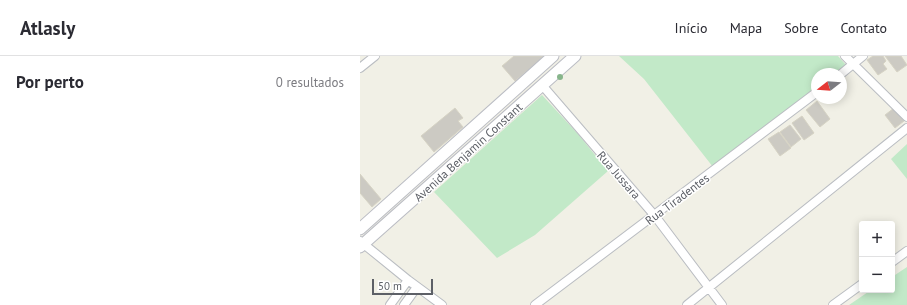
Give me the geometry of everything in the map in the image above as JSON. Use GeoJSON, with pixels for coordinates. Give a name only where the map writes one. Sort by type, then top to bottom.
{"type":"FeatureCollection","features":[{"type":"Feature","properties":{"kind":"street"},"geometry":{"type":"LineString","coordinates":[[360,68],[375,56]]}},
{"type":"Feature","properties":{"kind":"street","name":"Avenida Benjamin Constant"},"geometry":{"type":"LineString","coordinates":[[360,229],[553,56]]}},
{"type":"Feature","properties":{"kind":"street","name":"Avenida Benjamin Constant"},"geometry":{"type":"LineString","coordinates":[[361,244],[575,56]]}},
{"type":"Feature","properties":{"kind":"street"},"geometry":{"type":"LineString","coordinates":[[845,56],[907,117]]}},
{"type":"Feature","properties":{"kind":"street"},"geometry":{"type":"LineString","coordinates":[[847,69],[864,56]]}},
{"type":"Feature","properties":{"kind":"street","name":"Rua Jussara"},"geometry":{"type":"LineString","coordinates":[[542,85],[655,216],[722,305]]}},
{"type":"Feature","properties":{"kind":"street","name":"Rua Tiradentes"},"geometry":{"type":"LineString","coordinates":[[535,305],[655,216],[811,97]]}},
{"type":"Feature","properties":{"kind":"street"},"geometry":{"type":"LineString","coordinates":[[687,305],[907,128]]}},
{"type":"Feature","properties":{"kind":"street"},"geometry":{"type":"LineString","coordinates":[[454,144],[464,155]]}},
{"type":"Feature","properties":{"kind":"street"},"geometry":{"type":"LineString","coordinates":[[361,244],[442,305]]}},
{"type":"Feature","properties":{"kind":"street"},"geometry":{"type":"LineString","coordinates":[[895,260],[907,251]]}},
{"type":"Feature","properties":{"kind":"street"},"geometry":{"type":"LineString","coordinates":[[390,305],[408,280]]}},
{"type":"Feature","properties":{"kind":"street"},"geometry":{"type":"LineString","coordinates":[[833,305],[859,286]]}},
{"type":"Feature","properties":{"kind":"street"},"geometry":{"type":"LineString","coordinates":[[404,305],[417,287]]}},
{"type":"Feature","properties":{"kind":"green space"},"geometry":{"type":"Polygon","coordinates":[[[619,56],[838,56],[846,65],[842,68],[811,68],[811,92],[713,167],[644,79],[619,56]]]}},
{"type":"Feature","properties":{"kind":"green space"},"geometry":{"type":"Polygon","coordinates":[[[542,95],[578,134],[608,171],[535,235],[497,258],[434,192],[542,95]]]}},
{"type":"Feature","properties":{"kind":"green space"},"geometry":{"type":"Polygon","coordinates":[[[907,144],[907,179],[891,159],[907,144]]]}},
{"type":"Feature","properties":{"kind":"green space"},"geometry":{"type":"Polygon","coordinates":[[[907,267],[907,305],[849,305],[867,293],[895,293],[895,275],[907,267]]]}},
{"type":"Feature","properties":{"kind":"building"},"geometry":{"type":"Polygon","coordinates":[[[514,56],[545,56],[515,81],[502,66],[514,56]]]}},
{"type":"Feature","properties":{"kind":"building"},"geometry":{"type":"Polygon","coordinates":[[[873,56],[883,56],[886,61],[883,64],[887,69],[878,75],[867,60],[873,56]]]}},
{"type":"Feature","properties":{"kind":"building"},"geometry":{"type":"Polygon","coordinates":[[[885,56],[901,56],[907,65],[897,72],[885,56]]]}},
{"type":"Feature","properties":{"kind":"building"},"geometry":{"type":"Polygon","coordinates":[[[813,104],[819,104],[830,119],[820,127],[806,110],[813,104]]]}},
{"type":"Feature","properties":{"kind":"building"},"geometry":{"type":"Polygon","coordinates":[[[455,108],[463,118],[458,121],[463,127],[434,152],[421,136],[455,108]]]}},
{"type":"Feature","properties":{"kind":"building"},"geometry":{"type":"Polygon","coordinates":[[[894,108],[904,121],[895,128],[885,115],[894,108]]]}},
{"type":"Feature","properties":{"kind":"building"},"geometry":{"type":"Polygon","coordinates":[[[802,116],[814,133],[804,140],[792,123],[802,116]]]}},
{"type":"Feature","properties":{"kind":"building"},"geometry":{"type":"Polygon","coordinates":[[[790,125],[801,139],[791,147],[780,132],[790,125]]]}},
{"type":"Feature","properties":{"kind":"building"},"geometry":{"type":"Polygon","coordinates":[[[779,132],[791,148],[780,156],[768,139],[779,132]]]}},
{"type":"Feature","properties":{"kind":"building"},"geometry":{"type":"Polygon","coordinates":[[[360,174],[381,199],[372,207],[360,193],[360,174]]]}}]}
